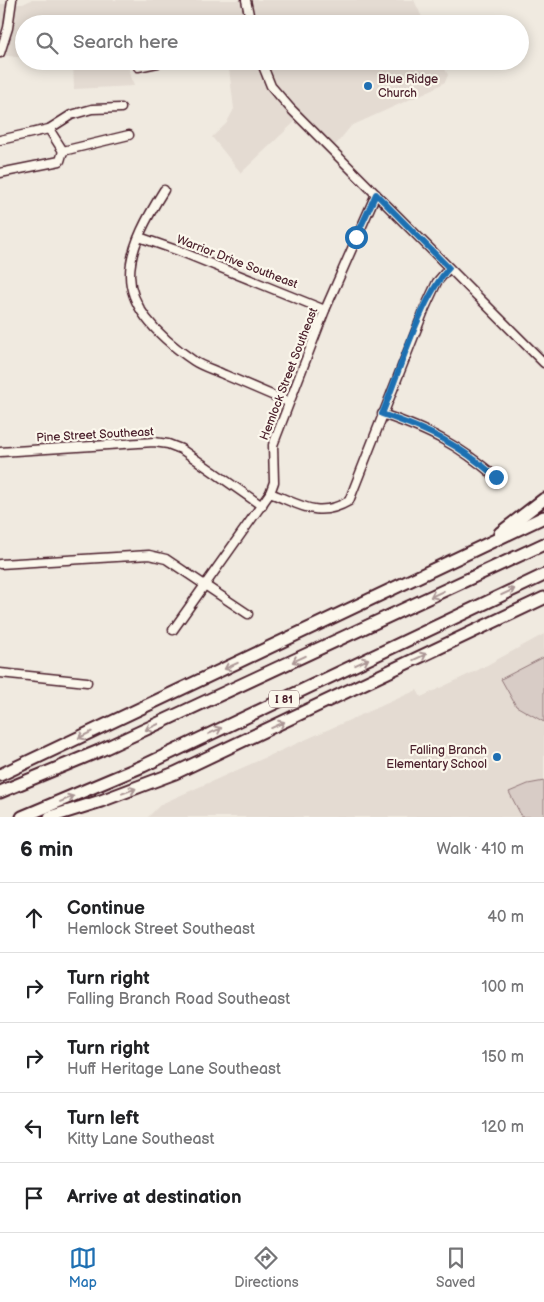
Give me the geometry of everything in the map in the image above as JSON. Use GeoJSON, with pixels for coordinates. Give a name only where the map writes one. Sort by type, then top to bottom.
{"type":"FeatureCollection","features":[{"type":"Feature","properties":{"kind":"highway"},"geometry":{"type":"LineString","coordinates":[[485,545],[544,499]]}},
{"type":"Feature","properties":{"kind":"highway"},"geometry":{"type":"LineString","coordinates":[[0,775],[544,517]]}},
{"type":"Feature","properties":{"kind":"highway","name":"I 81"},"geometry":{"type":"LineString","coordinates":[[0,792],[99,751],[544,544]]}},
{"type":"Feature","properties":{"kind":"highway","name":"I 81"},"geometry":{"type":"LineString","coordinates":[[22,817],[143,766],[544,575]]}},
{"type":"Feature","properties":{"kind":"highway"},"geometry":{"type":"LineString","coordinates":[[50,817],[101,801],[183,769],[544,599]]}},
{"type":"Feature","properties":{"kind":"street"},"geometry":{"type":"LineString","coordinates":[[0,53],[8,28],[12,0]]}},
{"type":"Feature","properties":{"kind":"street"},"geometry":{"type":"LineString","coordinates":[[246,0],[249,15]]}},
{"type":"Feature","properties":{"kind":"street"},"geometry":{"type":"LineString","coordinates":[[266,70],[272,86],[281,98],[544,363]]}},
{"type":"Feature","properties":{"kind":"street"},"geometry":{"type":"LineString","coordinates":[[0,140],[50,129],[71,115],[92,109],[121,108]]}},
{"type":"Feature","properties":{"kind":"street"},"geometry":{"type":"LineString","coordinates":[[0,173],[60,161],[63,151],[50,129]]}},
{"type":"Feature","properties":{"kind":"street"},"geometry":{"type":"LineString","coordinates":[[63,151],[129,135]]}},
{"type":"Feature","properties":{"kind":"street"},"geometry":{"type":"LineString","coordinates":[[164,190],[154,206],[132,256],[130,275],[132,292],[140,309],[163,336],[195,362],[288,402]]}},
{"type":"Feature","properties":{"kind":"street","name":"Hemlock Street Southeast"},"geometry":{"type":"LineString","coordinates":[[173,630],[206,586],[270,493],[274,482],[273,444],[325,310],[376,194]]}},
{"type":"Feature","properties":{"kind":"street","name":"Warrior Drive Southeast"},"geometry":{"type":"LineString","coordinates":[[140,237],[325,310]]}},
{"type":"Feature","properties":{"kind":"street"},"geometry":{"type":"LineString","coordinates":[[270,493],[314,510],[333,510],[349,501],[429,299],[437,282],[449,268]]}},
{"type":"Feature","properties":{"kind":"street"},"geometry":{"type":"LineString","coordinates":[[382,414],[422,428],[455,445],[496,477]]}},
{"type":"Feature","properties":{"kind":"street","name":"Pine Street Southeast"},"geometry":{"type":"LineString","coordinates":[[0,452],[154,442],[168,444],[180,449],[262,506]]}},
{"type":"Feature","properties":{"kind":"street"},"geometry":{"type":"LineString","coordinates":[[0,564],[149,554],[166,559],[248,614]]}},
{"type":"Feature","properties":{"kind":"street"},"geometry":{"type":"LineString","coordinates":[[0,674],[87,682]]}},
{"type":"Feature","properties":{"kind":"shaded area"},"geometry":{"type":"Polygon","coordinates":[[[31,0],[414,0],[421,15],[15,15],[15,57],[2,55],[0,4],[23,4],[31,0]]]}},
{"type":"Feature","properties":{"kind":"shaded area"},"geometry":{"type":"Polygon","coordinates":[[[73,70],[129,70],[134,86],[74,89],[73,70]]]}},
{"type":"Feature","properties":{"kind":"shaded area"},"geometry":{"type":"Polygon","coordinates":[[[229,70],[446,70],[448,75],[445,82],[433,89],[351,126],[334,147],[301,116],[241,173],[212,137],[226,124],[234,109],[229,70]]]}},
{"type":"Feature","properties":{"kind":"shaded area"},"geometry":{"type":"Polygon","coordinates":[[[544,634],[544,817],[148,817],[161,804],[417,690],[421,697],[478,670],[544,634]]]}},
{"type":"Feature","properties":{"kind":"shaded area"},"geometry":{"type":"Polygon","coordinates":[[[544,657],[544,722],[516,706],[501,679],[544,657]]]}},
{"type":"Feature","properties":{"kind":"shaded area"},"geometry":{"type":"Polygon","coordinates":[[[544,781],[544,817],[522,817],[509,792],[528,784],[544,781]]]}},
{"type":"Feature","properties":{"kind":"place","name":"Blue Ridge Church"},"geometry":{"type":"Point","coordinates":[368,86]}},
{"type":"Feature","properties":{"kind":"place","name":"Falling Branch Elementary School"},"geometry":{"type":"Point","coordinates":[497,757]}},
{"type":"Feature","properties":{"kind":"route"},"geometry":{"type":"LineString","coordinates":[[356,237],[376,194],[449,268],[437,282],[425,308],[382,414],[422,428],[455,445],[496,477]]}}]}
